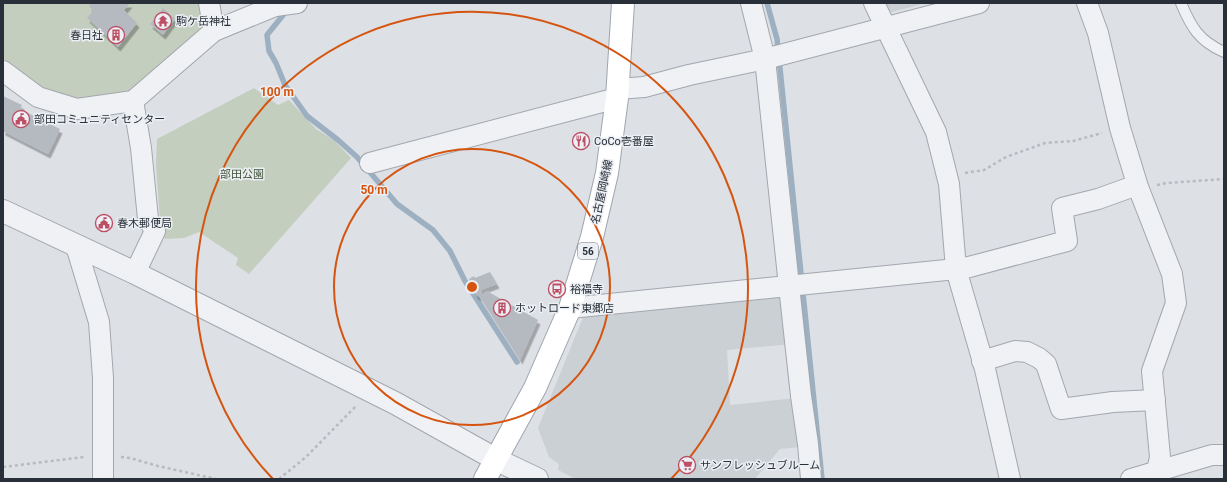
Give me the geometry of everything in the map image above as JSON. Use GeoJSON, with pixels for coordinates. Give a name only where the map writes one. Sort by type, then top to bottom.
{"type":"FeatureCollection","features":[{"type":"Feature","properties":{"kind":"main road","name":"名古屋岡崎線"},"geometry":{"type":"LineString","coordinates":[[485,479],[497,460],[535,388],[570,308],[592,237],[607,173],[617,94],[623,3]]}},
{"type":"Feature","properties":{"kind":"street"},"geometry":{"type":"LineString","coordinates":[[209,3],[214,31]]}},
{"type":"Feature","properties":{"kind":"street"},"geometry":{"type":"LineString","coordinates":[[3,71],[38,97],[77,109],[133,102],[214,31],[276,4],[297,3]]}},
{"type":"Feature","properties":{"kind":"street"},"geometry":{"type":"LineString","coordinates":[[750,3],[765,59],[811,479]]}},
{"type":"Feature","properties":{"kind":"street"},"geometry":{"type":"LineString","coordinates":[[874,3],[936,132],[949,184],[956,269],[982,361],[1010,479]]}},
{"type":"Feature","properties":{"kind":"street"},"geometry":{"type":"LineString","coordinates":[[370,163],[689,75],[765,59],[979,3]]}},
{"type":"Feature","properties":{"kind":"street"},"geometry":{"type":"LineString","coordinates":[[1087,3],[1098,33],[1120,128],[1138,188],[1172,274],[1176,303],[1152,371],[1160,457],[1158,475]]}},
{"type":"Feature","properties":{"kind":"street"},"geometry":{"type":"LineString","coordinates":[[133,102],[141,148],[148,219],[155,231],[135,273]]}},
{"type":"Feature","properties":{"kind":"street"},"geometry":{"type":"LineString","coordinates":[[570,308],[956,269],[1067,241],[1062,208],[1138,188]]}},
{"type":"Feature","properties":{"kind":"street"},"geometry":{"type":"LineString","coordinates":[[3,211],[135,273],[395,404],[497,460],[538,479]]}},
{"type":"Feature","properties":{"kind":"street"},"geometry":{"type":"LineString","coordinates":[[76,246],[99,322],[103,378],[103,479]]}},
{"type":"Feature","properties":{"kind":"street"},"geometry":{"type":"LineString","coordinates":[[982,361],[1015,351],[1027,352],[1039,358],[1046,364],[1061,409],[1113,402],[1155,400]]}},
{"type":"Feature","properties":{"kind":"street"},"geometry":{"type":"LineString","coordinates":[[1131,479],[1158,475],[1212,456],[1224,455]]}},
{"type":"Feature","properties":{"kind":"lane"},"geometry":{"type":"LineString","coordinates":[[1181,3],[1188,18],[1201,38],[1213,47],[1224,52]]}},
{"type":"Feature","properties":{"kind":"path"},"geometry":{"type":"LineString","coordinates":[[947,176],[984,170],[1006,157],[1045,143],[1073,141],[1120,128]]}},
{"type":"Feature","properties":{"kind":"path"},"geometry":{"type":"LineString","coordinates":[[1138,188],[1167,183],[1224,179]]}},
{"type":"Feature","properties":{"kind":"path"},"geometry":{"type":"LineString","coordinates":[[279,479],[306,457],[359,404],[368,391]]}},
{"type":"Feature","properties":{"kind":"shaded area"},"geometry":{"type":"Polygon","coordinates":[[[883,3],[926,3],[892,12],[887,11],[883,3]]]}},
{"type":"Feature","properties":{"kind":"shaded area"},"geometry":{"type":"Polygon","coordinates":[[[785,290],[792,344],[727,350],[730,405],[796,398],[800,447],[780,449],[755,479],[576,479],[558,470],[559,464],[549,457],[538,428],[586,310],[785,290]]]}},
{"type":"Feature","properties":{"kind":"green space"},"geometry":{"type":"Polygon","coordinates":[[[3,3],[201,3],[204,28],[134,90],[113,99],[81,102],[37,86],[3,58],[3,3]]]}},
{"type":"Feature","properties":{"kind":"green space","name":"部田公園"},"geometry":{"type":"Polygon","coordinates":[[[254,88],[278,105],[289,100],[316,129],[335,141],[351,158],[249,274],[236,265],[238,258],[199,232],[184,238],[165,239],[160,220],[156,165],[157,139],[254,88]]]}},
{"type":"Feature","properties":{"kind":"building","name":"春日社"},"geometry":{"type":"Polygon","coordinates":[[[91,3],[130,3],[124,10],[137,23],[118,47],[87,18],[93,11],[89,6],[91,3]]]}},
{"type":"Feature","properties":{"kind":"building","name":"駒ケ岳神社"},"geometry":{"type":"Polygon","coordinates":[[[163,8],[175,19],[163,35],[150,24],[163,8]]]}},
{"type":"Feature","properties":{"kind":"building","name":"部田コミュニティセンター"},"geometry":{"type":"Polygon","coordinates":[[[3,96],[22,105],[20,109],[60,129],[48,154],[3,131],[3,96]]]}},
{"type":"Feature","properties":{"kind":"building","name":"ホットロード東郷店"},"geometry":{"type":"Polygon","coordinates":[[[490,272],[497,284],[481,290],[482,295],[487,291],[538,320],[520,360],[480,297],[476,295],[469,279],[474,276],[475,278],[490,272]]]}},
{"type":"Feature","properties":{"kind":"waterway"},"geometry":{"type":"LineString","coordinates":[[767,3],[777,39],[822,479]]}},
{"type":"Feature","properties":{"kind":"waterway"},"geometry":{"type":"LineString","coordinates":[[288,9],[267,35],[269,51],[276,63],[285,85],[307,116],[357,157],[397,204],[433,230],[450,251],[465,281],[517,362]]}},
{"type":"Feature","properties":{"kind":"place","name":"駒ケ岳神社"},"geometry":{"type":"Point","coordinates":[163,21]}},
{"type":"Feature","properties":{"kind":"place","name":"春日社"},"geometry":{"type":"Point","coordinates":[116,35]}},
{"type":"Feature","properties":{"kind":"place","name":"部田コミュニティセンター"},"geometry":{"type":"Point","coordinates":[21,119]}},
{"type":"Feature","properties":{"kind":"place","name":"CoCo壱番屋"},"geometry":{"type":"Point","coordinates":[581,141]}},
{"type":"Feature","properties":{"kind":"place","name":"春木郵便局"},"geometry":{"type":"Point","coordinates":[104,223]}},
{"type":"Feature","properties":{"kind":"place","name":"裕福寺"},"geometry":{"type":"Point","coordinates":[557,289]}},
{"type":"Feature","properties":{"kind":"place","name":"ホットロード東郷店"},"geometry":{"type":"Point","coordinates":[502,308]}},
{"type":"Feature","properties":{"kind":"place","name":"サンフレッシュブルーム"},"geometry":{"type":"Point","coordinates":[687,465]}}]}
